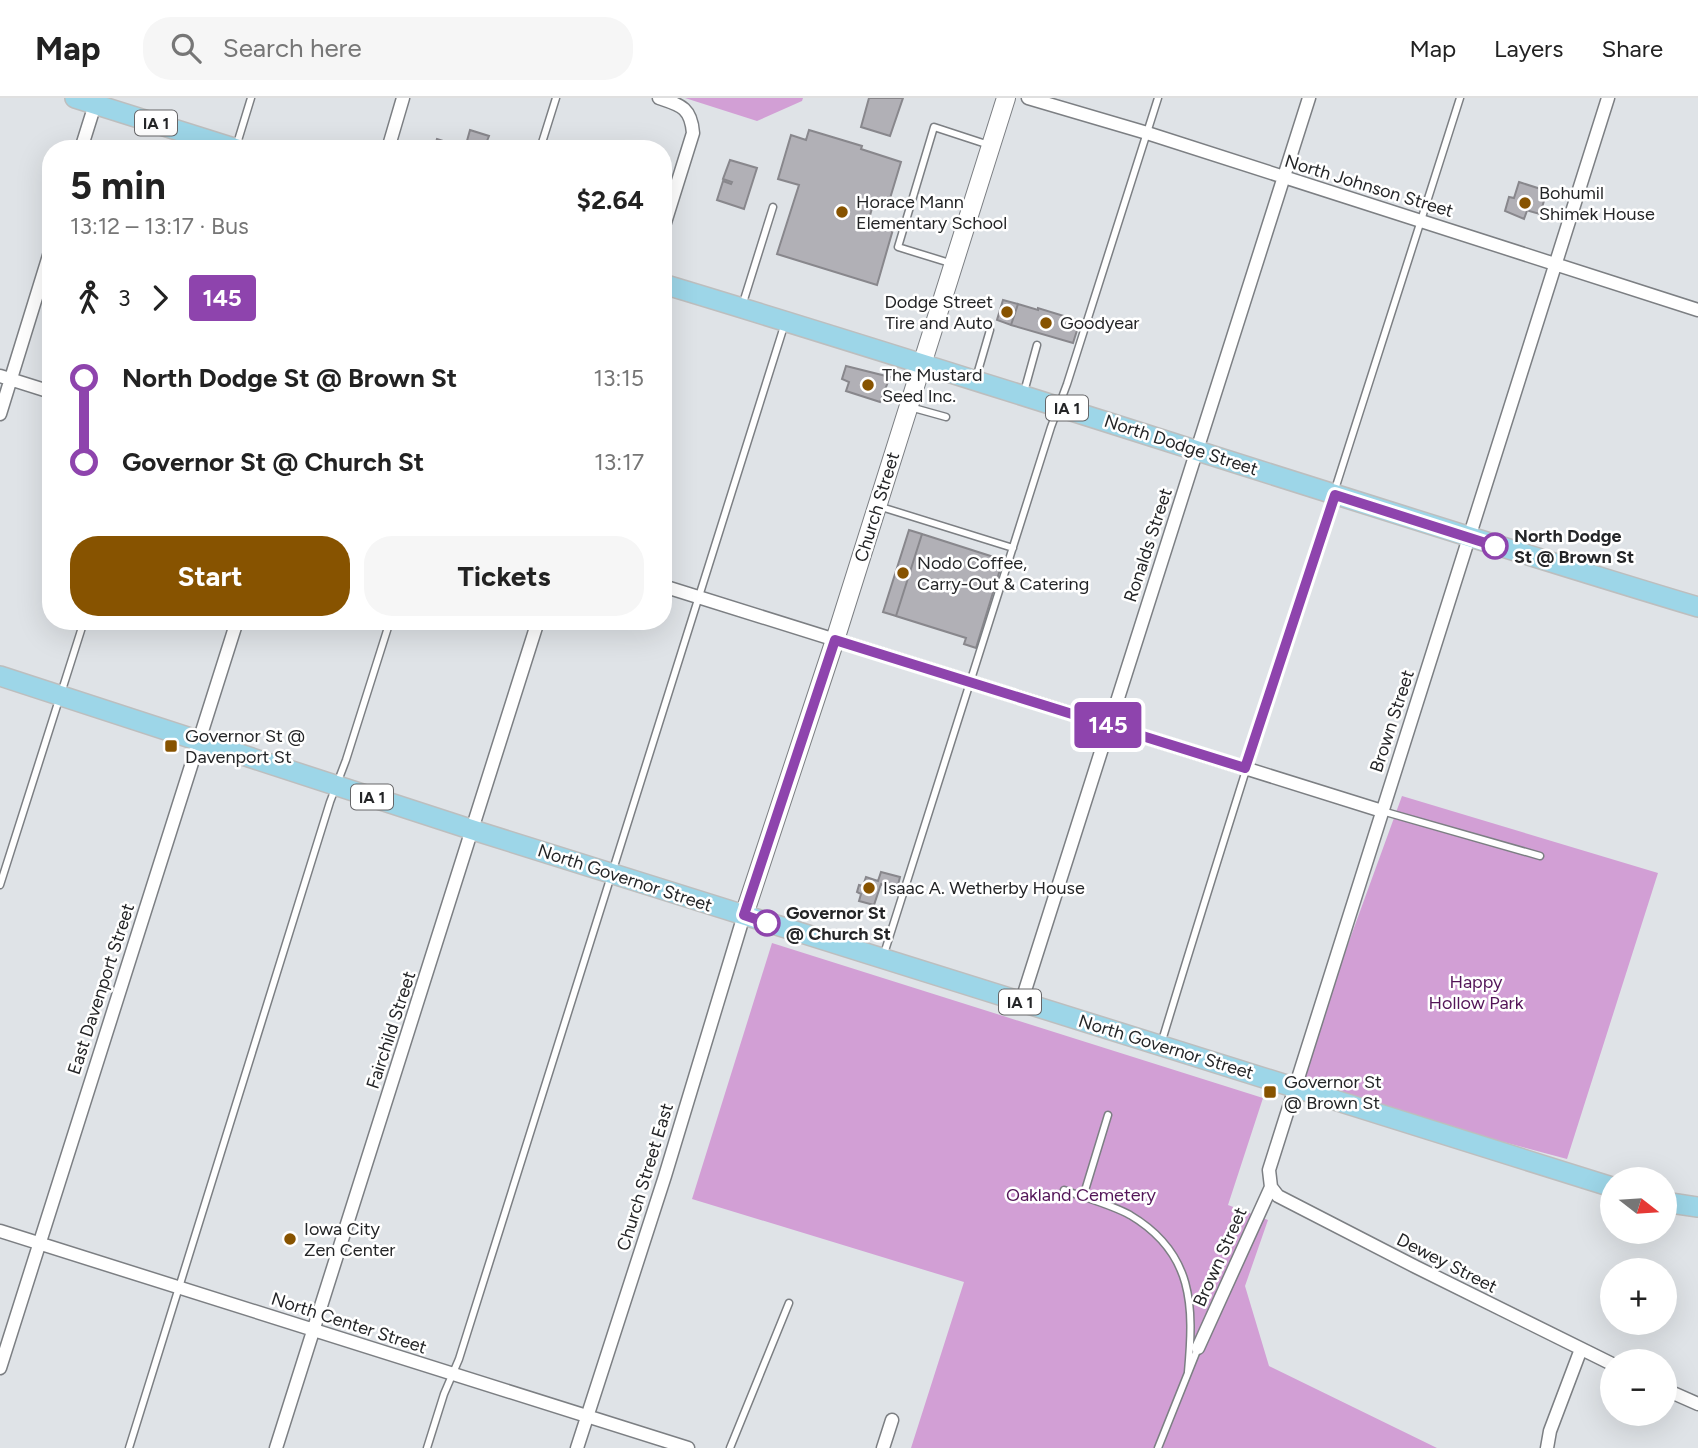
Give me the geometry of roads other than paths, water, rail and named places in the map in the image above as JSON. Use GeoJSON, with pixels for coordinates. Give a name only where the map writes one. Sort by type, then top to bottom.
{"type":"FeatureCollection","features":[{"type":"Feature","properties":{"kind":"main road","name":"IA 1"},"geometry":{"type":"LineString","coordinates":[[75,98],[96,101],[210,140]]}},
{"type":"Feature","properties":{"kind":"main road","name":"North Dodge Street"},"geometry":{"type":"LineString","coordinates":[[672,287],[1060,405],[1469,538],[1698,607]]}},
{"type":"Feature","properties":{"kind":"main road","name":"North Governor Street"},"geometry":{"type":"LineString","coordinates":[[0,676],[473,830],[1600,1183]]}},
{"type":"Feature","properties":{"kind":"main road"},"geometry":{"type":"LineString","coordinates":[[1677,1204],[1698,1206]]}},
{"type":"Feature","properties":{"kind":"street"},"geometry":{"type":"LineString","coordinates":[[391,140],[403,98]]}},
{"type":"Feature","properties":{"kind":"street"},"geometry":{"type":"LineString","coordinates":[[659,98],[686,110],[693,133],[672,200]]}},
{"type":"Feature","properties":{"kind":"street","name":"Church Street"},"geometry":{"type":"LineString","coordinates":[[744,915],[835,640],[1006,98]]}},
{"type":"Feature","properties":{"kind":"street","name":"North Johnson Street"},"geometry":{"type":"LineString","coordinates":[[1028,98],[1147,133],[1698,310]]}},
{"type":"Feature","properties":{"kind":"street","name":"Ronalds Street"},"geometry":{"type":"LineString","coordinates":[[1021,1003],[1309,98]]}},
{"type":"Feature","properties":{"kind":"street","name":"Brown Street"},"geometry":{"type":"LineString","coordinates":[[1198,1348],[1271,1187],[1269,1170],[1608,98]]}},
{"type":"Feature","properties":{"kind":"street"},"geometry":{"type":"LineString","coordinates":[[84,140],[96,101]]}},
{"type":"Feature","properties":{"kind":"street"},"geometry":{"type":"LineString","coordinates":[[0,414],[5,378],[42,274]]}},
{"type":"Feature","properties":{"kind":"street"},"geometry":{"type":"LineString","coordinates":[[5,378],[42,389]]}},
{"type":"Feature","properties":{"kind":"street"},"geometry":{"type":"LineString","coordinates":[[672,589],[1382,811]]}},
{"type":"Feature","properties":{"kind":"street","name":"East Davenport Street"},"geometry":{"type":"LineString","coordinates":[[0,1368],[234,630]]}},
{"type":"Feature","properties":{"kind":"street","name":"Fairchild Street"},"geometry":{"type":"LineString","coordinates":[[276,1448],[534,630]]}},
{"type":"Feature","properties":{"kind":"street","name":"Church Street East"},"geometry":{"type":"LineString","coordinates":[[577,1448],[744,915]]}},
{"type":"Feature","properties":{"kind":"street","name":"Dewey Street"},"geometry":{"type":"LineString","coordinates":[[1271,1187],[1278,1196],[1600,1358]]}},
{"type":"Feature","properties":{"kind":"street","name":"North Center Street"},"geometry":{"type":"LineString","coordinates":[[0,1231],[688,1448]]}},
{"type":"Feature","properties":{"kind":"street"},"geometry":{"type":"LineString","coordinates":[[1547,1448],[1550,1431],[1581,1349]]}},
{"type":"Feature","properties":{"kind":"street"},"geometry":{"type":"LineString","coordinates":[[1677,1395],[1698,1404]]}},
{"type":"Feature","properties":{"kind":"street"},"geometry":{"type":"LineString","coordinates":[[883,1448],[892,1420]]}},
{"type":"Feature","properties":{"kind":"lane"},"geometry":{"type":"LineString","coordinates":[[239,140],[251,98]]}},
{"type":"Feature","properties":{"kind":"lane"},"geometry":{"type":"LineString","coordinates":[[543,140],[556,98]]}},
{"type":"Feature","properties":{"kind":"lane"},"geometry":{"type":"LineString","coordinates":[[883,959],[1158,98]]}},
{"type":"Feature","properties":{"kind":"lane"},"geometry":{"type":"LineString","coordinates":[[1160,1046],[1245,768],[1335,495],[1460,98]]}},
{"type":"Feature","properties":{"kind":"lane"},"geometry":{"type":"LineString","coordinates":[[954,264],[898,247],[934,127],[991,145]]}},
{"type":"Feature","properties":{"kind":"lane"},"geometry":{"type":"LineString","coordinates":[[741,307],[774,206]]}},
{"type":"Feature","properties":{"kind":"lane"},"geometry":{"type":"LineString","coordinates":[[427,1448],[453,1374],[786,322]]}},
{"type":"Feature","properties":{"kind":"lane"},"geometry":{"type":"LineString","coordinates":[[975,380],[990,330]]}},
{"type":"Feature","properties":{"kind":"lane"},"geometry":{"type":"LineString","coordinates":[[1023,394],[1037,345]]}},
{"type":"Feature","properties":{"kind":"lane"},"geometry":{"type":"LineString","coordinates":[[908,407],[946,417]]}},
{"type":"Feature","properties":{"kind":"lane"},"geometry":{"type":"LineString","coordinates":[[877,505],[1013,548]]}},
{"type":"Feature","properties":{"kind":"lane"},"geometry":{"type":"LineString","coordinates":[[0,885],[81,630]]}},
{"type":"Feature","properties":{"kind":"lane"},"geometry":{"type":"LineString","coordinates":[[128,1448],[387,630]]}},
{"type":"Feature","properties":{"kind":"lane"},"geometry":{"type":"LineString","coordinates":[[1382,811],[1540,856]]}},
{"type":"Feature","properties":{"kind":"lane"},"geometry":{"type":"LineString","coordinates":[[1083,1197],[1108,1115]]}},
{"type":"Feature","properties":{"kind":"lane"},"geometry":{"type":"LineString","coordinates":[[1063,1190],[1130,1215],[1153,1233],[1171,1253],[1186,1278],[1192,1310],[1188,1372]]}},
{"type":"Feature","properties":{"kind":"lane"},"geometry":{"type":"LineString","coordinates":[[730,1448],[789,1303]]}},
{"type":"Feature","properties":{"kind":"lane"},"geometry":{"type":"LineString","coordinates":[[1158,1448],[1198,1348]]}},
{"type":"Feature","properties":{"kind":"place","name":"Bohumil Shimek House"},"geometry":{"type":"Point","coordinates":[1525,203]}},
{"type":"Feature","properties":{"kind":"place","name":"Horace Mann Elementary School"},"geometry":{"type":"Point","coordinates":[842,212]}},
{"type":"Feature","properties":{"kind":"place","name":"Dodge Street Tire and Auto"},"geometry":{"type":"Point","coordinates":[1007,312]}},
{"type":"Feature","properties":{"kind":"place","name":"Goodyear"},"geometry":{"type":"Point","coordinates":[1046,323]}},
{"type":"Feature","properties":{"kind":"place","name":"The Mustard Seed Inc."},"geometry":{"type":"Point","coordinates":[868,385]}},
{"type":"Feature","properties":{"kind":"place","name":"North Dodge St @ Brown St"},"geometry":{"type":"Point","coordinates":[1495,546]}},
{"type":"Feature","properties":{"kind":"place","name":"Nodo Coffee, Carry-Out & Catering"},"geometry":{"type":"Point","coordinates":[903,573]}},
{"type":"Feature","properties":{"kind":"place","name":"Governor St @ Davenport St"},"geometry":{"type":"Point","coordinates":[171,746]}},
{"type":"Feature","properties":{"kind":"place","name":"Isaac A. Wetherby House"},"geometry":{"type":"Point","coordinates":[869,888]}},
{"type":"Feature","properties":{"kind":"place","name":"Governor St @ Church St"},"geometry":{"type":"Point","coordinates":[767,923]}},
{"type":"Feature","properties":{"kind":"place","name":"Governor St @ Brown St"},"geometry":{"type":"Point","coordinates":[1270,1092]}},
{"type":"Feature","properties":{"kind":"place","name":"Iowa City Zen Center"},"geometry":{"type":"Point","coordinates":[290,1239]}},
{"type":"Feature","properties":{"kind":"park label","name":"Happy Hollow Park"},"geometry":{"type":"Point","coordinates":[1476,992]}},
{"type":"Feature","properties":{"kind":"park label","name":"Oakland Cemetery"},"geometry":{"type":"Point","coordinates":[1081,1195]}}]}
